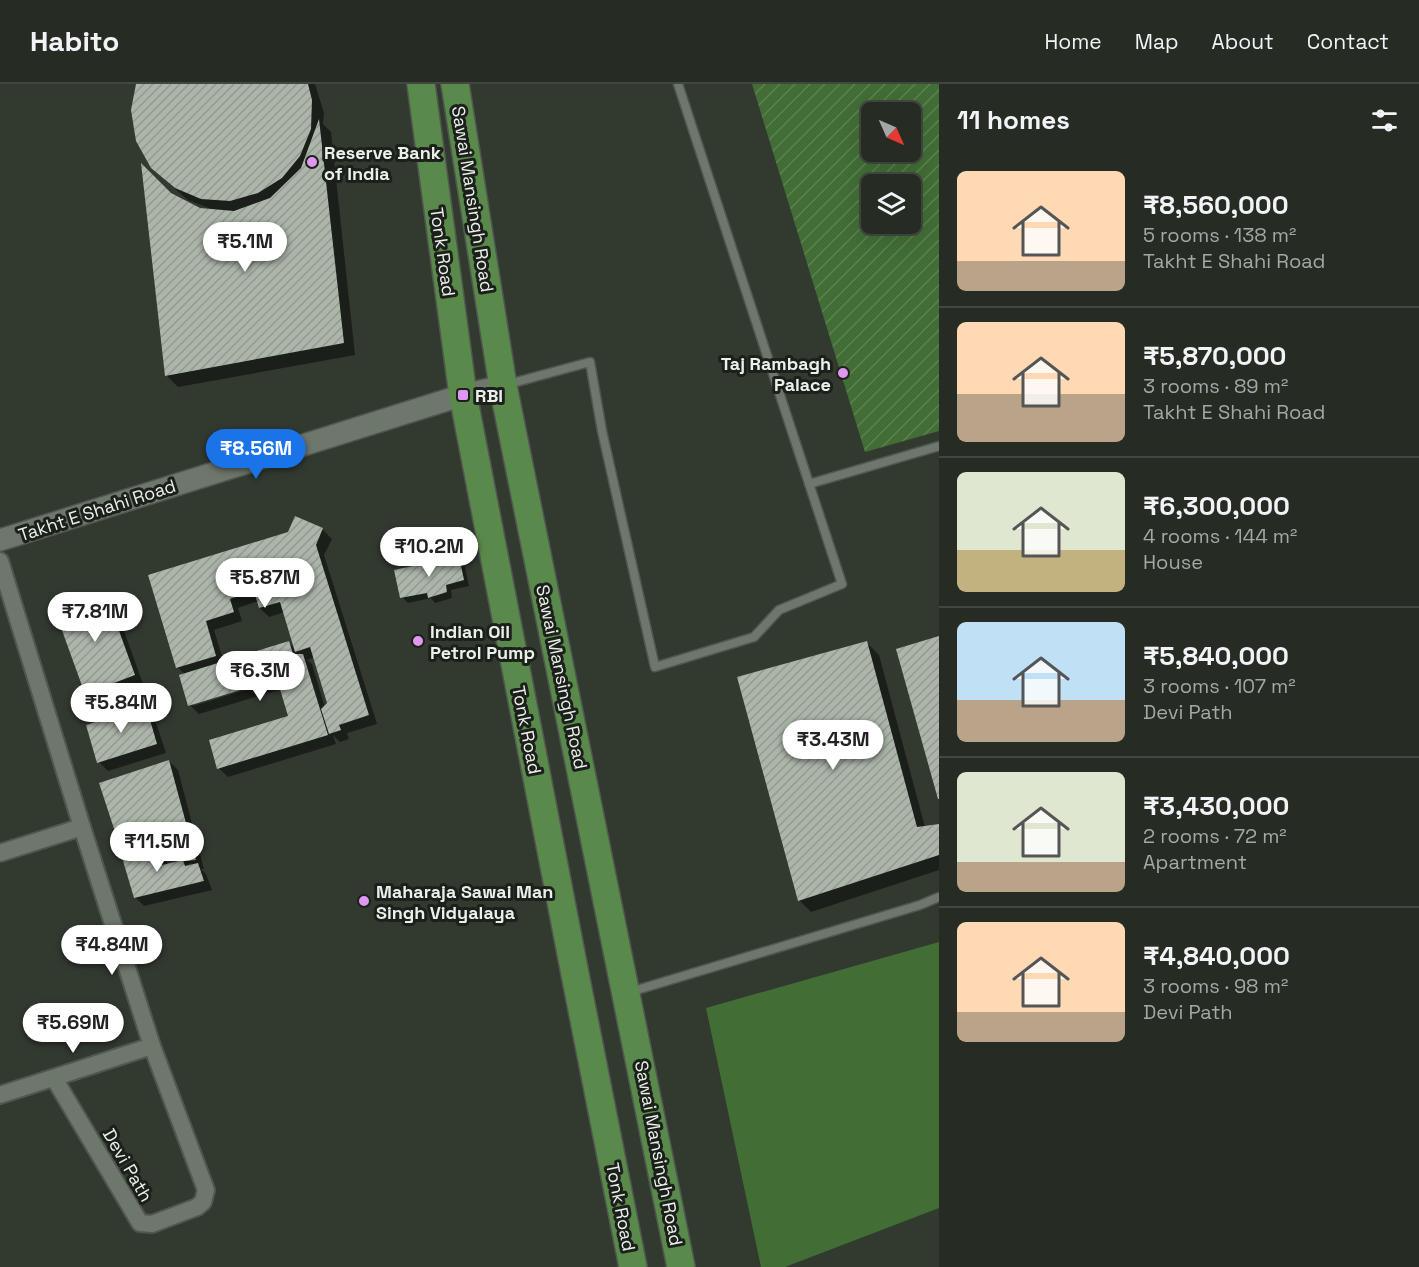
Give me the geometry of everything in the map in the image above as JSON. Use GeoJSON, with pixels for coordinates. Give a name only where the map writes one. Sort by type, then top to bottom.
{"type":"FeatureCollection","features":[{"type":"Feature","properties":{"kind":"main road","name":"Tonk Road"},"geometry":{"type":"LineString","coordinates":[[421,84],[463,394],[574,975],[633,1267]]}},
{"type":"Feature","properties":{"kind":"main road","name":"Sawai Mansingh Road"},"geometry":{"type":"LineString","coordinates":[[455,84],[503,386],[681,1267]]}},
{"type":"Feature","properties":{"kind":"street","name":"Takht E Shahi Road"},"geometry":{"type":"LineString","coordinates":[[0,540],[463,394],[503,386]]}},
{"type":"Feature","properties":{"kind":"street","name":"Devi Path"},"geometry":{"type":"LineString","coordinates":[[0,561],[82,827],[153,1046],[206,1190],[203,1202],[197,1207],[152,1224],[140,1223],[54,1078]]}},
{"type":"Feature","properties":{"kind":"street"},"geometry":{"type":"LineString","coordinates":[[0,853],[82,827]]}},
{"type":"Feature","properties":{"kind":"street"},"geometry":{"type":"LineString","coordinates":[[0,1095],[153,1046]]}},
{"type":"Feature","properties":{"kind":"lane"},"geometry":{"type":"LineString","coordinates":[[503,386],[590,362],[602,431],[655,667],[754,637],[779,610],[842,584],[678,84]]}},
{"type":"Feature","properties":{"kind":"lane"},"geometry":{"type":"LineString","coordinates":[[809,484],[939,446]]}},
{"type":"Feature","properties":{"kind":"lane"},"geometry":{"type":"LineString","coordinates":[[627,993],[920,905],[939,897]]}},
{"type":"Feature","properties":{"kind":"green space"},"geometry":{"type":"Polygon","coordinates":[[[752,84],[939,84],[939,431],[865,452],[752,84]]]}},
{"type":"Feature","properties":{"kind":"green space"},"geometry":{"type":"Polygon","coordinates":[[[939,942],[939,1208],[785,1267],[761,1267],[706,1008],[939,942]]]}},
{"type":"Feature","properties":{"kind":"building"},"geometry":{"type":"Polygon","coordinates":[[[136,84],[308,84],[312,100],[311,129],[300,156],[282,178],[258,193],[230,201],[201,199],[175,188],[151,168],[136,141],[131,110],[136,84]]]}},
{"type":"Feature","properties":{"kind":"building"},"geometry":{"type":"Polygon","coordinates":[[[319,119],[344,343],[165,376],[141,163],[171,193],[200,208],[234,211],[270,198],[301,168],[319,119]]]}},
{"type":"Feature","properties":{"kind":"building"},"geometry":{"type":"Polygon","coordinates":[[[295,516],[323,528],[316,545],[369,715],[339,725],[341,730],[329,734],[321,709],[327,703],[310,647],[295,652],[280,602],[259,608],[254,591],[230,599],[234,612],[206,621],[216,656],[176,668],[148,575],[288,532],[295,516]]]}},
{"type":"Feature","properties":{"kind":"building"},"geometry":{"type":"Polygon","coordinates":[[[459,556],[464,580],[446,585],[447,592],[428,598],[427,593],[400,598],[394,570],[459,556]]]}},
{"type":"Feature","properties":{"kind":"building"},"geometry":{"type":"Polygon","coordinates":[[[105,592],[135,675],[85,694],[55,611],[105,592]]]}},
{"type":"Feature","properties":{"kind":"building"},"geometry":{"type":"Polygon","coordinates":[[[939,636],[939,799],[938,799],[896,649],[939,636]]]}},
{"type":"Feature","properties":{"kind":"building"},"geometry":{"type":"Polygon","coordinates":[[[289,641],[293,654],[303,654],[328,735],[217,769],[209,740],[288,716],[277,679],[188,706],[179,675],[289,641]]]}},
{"type":"Feature","properties":{"kind":"building"},"geometry":{"type":"Polygon","coordinates":[[[867,641],[917,827],[939,824],[939,855],[798,901],[737,677],[867,641]]]}},
{"type":"Feature","properties":{"kind":"building"},"geometry":{"type":"Polygon","coordinates":[[[146,706],[157,744],[97,763],[86,725],[146,706]]]}},
{"type":"Feature","properties":{"kind":"building"},"geometry":{"type":"Polygon","coordinates":[[[169,760],[196,860],[187,861],[184,853],[175,858],[169,838],[121,850],[99,783],[169,760]]]}},
{"type":"Feature","properties":{"kind":"building"},"geometry":{"type":"Polygon","coordinates":[[[158,846],[162,865],[183,860],[185,866],[198,863],[204,881],[134,898],[121,854],[158,846]]]}},
{"type":"Feature","properties":{"kind":"place","name":"Reserve Bank of India"},"geometry":{"type":"Point","coordinates":[312,162]}},
{"type":"Feature","properties":{"kind":"place","name":"Taj Rambagh Palace"},"geometry":{"type":"Point","coordinates":[843,373]}},
{"type":"Feature","properties":{"kind":"place","name":"RBI"},"geometry":{"type":"Point","coordinates":[463,395]}},
{"type":"Feature","properties":{"kind":"place","name":"Indian Oil Petrol Pump"},"geometry":{"type":"Point","coordinates":[418,641]}},
{"type":"Feature","properties":{"kind":"place","name":"Maharaja Sawai Man Singh Vidyalaya"},"geometry":{"type":"Point","coordinates":[364,901]}}]}
